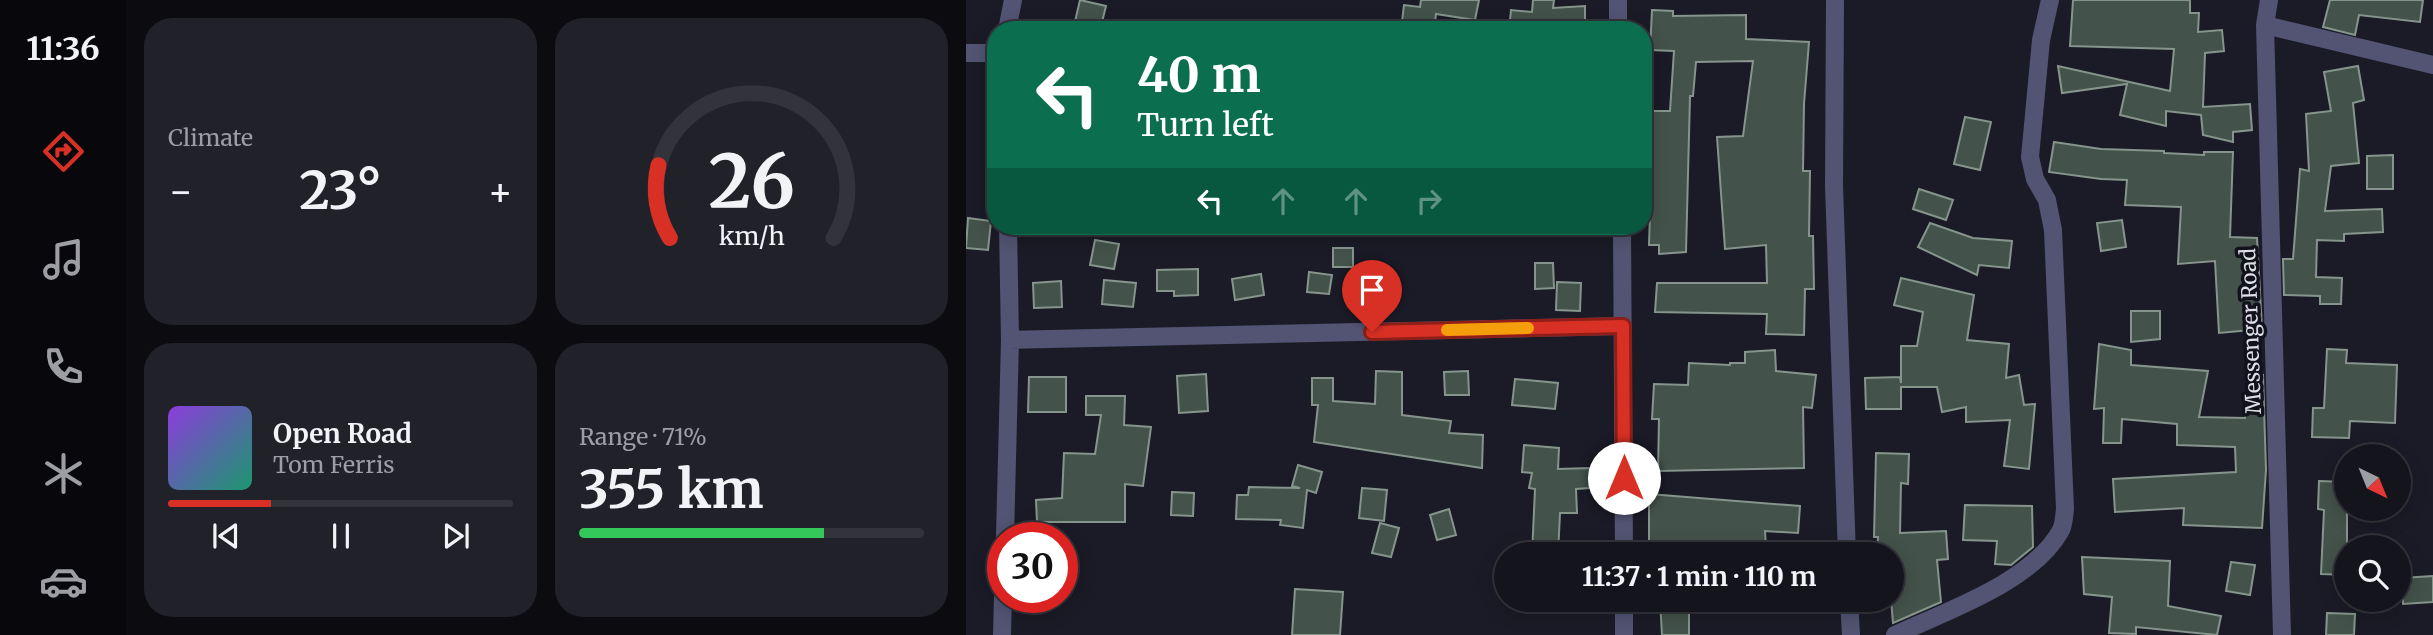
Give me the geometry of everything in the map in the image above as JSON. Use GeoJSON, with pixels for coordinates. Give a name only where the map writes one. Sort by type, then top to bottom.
{"type":"FeatureCollection","features":[{"type":"Feature","properties":{"kind":"street"},"geometry":{"type":"LineString","coordinates":[[1009,21],[1013,0]]}},
{"type":"Feature","properties":{"kind":"street"},"geometry":{"type":"LineString","coordinates":[[1618,0],[1618,21]]}},
{"type":"Feature","properties":{"kind":"street"},"geometry":{"type":"LineString","coordinates":[[1835,0],[1834,186],[1847,542]]}},
{"type":"Feature","properties":{"kind":"street"},"geometry":{"type":"LineString","coordinates":[[1895,635],[2013,579],[2031,566],[2062,528],[2065,509],[2053,230],[2047,200],[2035,179],[2030,157],[2038,65],[2050,0]]}},
{"type":"Feature","properties":{"kind":"street","name":"Messenger Road"},"geometry":{"type":"LineString","coordinates":[[2269,0],[2265,25],[2282,635]]}},
{"type":"Feature","properties":{"kind":"street"},"geometry":{"type":"LineString","coordinates":[[2265,25],[2433,65]]}},
{"type":"Feature","properties":{"kind":"street"},"geometry":{"type":"LineString","coordinates":[[966,53],[987,53]]}},
{"type":"Feature","properties":{"kind":"street"},"geometry":{"type":"LineString","coordinates":[[1005,522],[1010,340],[1008,235]]}},
{"type":"Feature","properties":{"kind":"street"},"geometry":{"type":"LineString","coordinates":[[1622,235],[1624,542]]}},
{"type":"Feature","properties":{"kind":"street"},"geometry":{"type":"LineString","coordinates":[[1010,340],[1623,326]]}},
{"type":"Feature","properties":{"kind":"street"},"geometry":{"type":"LineString","coordinates":[[1624,612],[1624,635]]}},
{"type":"Feature","properties":{"kind":"street"},"geometry":{"type":"LineString","coordinates":[[1850,612],[1851,635]]}},
{"type":"Feature","properties":{"kind":"street"},"geometry":{"type":"LineString","coordinates":[[1002,635],[1003,613]]}},
{"type":"Feature","properties":{"kind":"building"},"geometry":{"type":"Polygon","coordinates":[[[1080,0],[1106,6],[1102,21],[1075,21],[1080,0]]]}},
{"type":"Feature","properties":{"kind":"building"},"geometry":{"type":"Polygon","coordinates":[[[1421,0],[1479,0],[1475,20],[1436,14],[1435,21],[1402,21],[1404,5],[1420,7],[1421,0]]]}},
{"type":"Feature","properties":{"kind":"building"},"geometry":{"type":"Polygon","coordinates":[[[1533,0],[1554,0],[1553,8],[1585,6],[1585,21],[1510,21],[1511,10],[1532,12],[1533,0]]]}},
{"type":"Feature","properties":{"kind":"building"},"geometry":{"type":"Polygon","coordinates":[[[2073,0],[2190,0],[2190,13],[2199,13],[2198,32],[2222,30],[2224,51],[2205,53],[2203,107],[2250,104],[2252,130],[2233,132],[2233,142],[2203,135],[2201,115],[2166,111],[2166,126],[2120,115],[2127,84],[2062,93],[2058,66],[2170,91],[2174,49],[2070,46],[2073,0]]]}},
{"type":"Feature","properties":{"kind":"building"},"geometry":{"type":"Polygon","coordinates":[[[2330,0],[2423,0],[2420,22],[2359,15],[2355,35],[2323,27],[2330,0]]]}},
{"type":"Feature","properties":{"kind":"building"},"geometry":{"type":"Polygon","coordinates":[[[1652,10],[1673,11],[1673,16],[1746,15],[1746,39],[1809,42],[1804,104],[1803,171],[1810,171],[1809,236],[1813,236],[1814,289],[1805,289],[1804,335],[1766,334],[1767,314],[1655,312],[1657,283],[1767,283],[1766,245],[1725,249],[1717,137],[1743,136],[1753,61],[1696,62],[1693,96],[1690,96],[1686,252],[1659,254],[1659,245],[1649,245],[1649,235],[1652,235],[1652,111],[1670,111],[1674,51],[1652,50],[1652,10]]]}},
{"type":"Feature","properties":{"kind":"building"},"geometry":{"type":"Polygon","coordinates":[[[2358,66],[2364,100],[2353,103],[2359,163],[2331,166],[2325,211],[2382,209],[2383,232],[2344,234],[2344,241],[2317,240],[2316,277],[2342,278],[2341,304],[2320,304],[2320,296],[2284,295],[2283,259],[2293,259],[2300,169],[2309,171],[2306,114],[2331,111],[2324,72],[2358,66]]]}},
{"type":"Feature","properties":{"kind":"building"},"geometry":{"type":"Polygon","coordinates":[[[1965,117],[1991,122],[1980,170],[1954,164],[1965,117]]]}},
{"type":"Feature","properties":{"kind":"building"},"geometry":{"type":"Polygon","coordinates":[[[2054,142],[2101,149],[2164,153],[2204,155],[2204,152],[2233,152],[2230,237],[2257,238],[2262,329],[2219,333],[2215,261],[2178,264],[2181,207],[2125,205],[2127,180],[2049,172],[2054,142]]]}},
{"type":"Feature","properties":{"kind":"building"},"geometry":{"type":"Polygon","coordinates":[[[2393,155],[2393,189],[2367,189],[2367,156],[2393,155]]]}},
{"type":"Feature","properties":{"kind":"building"},"geometry":{"type":"Polygon","coordinates":[[[1919,189],[1953,200],[1946,220],[1913,209],[1919,189]]]}},
{"type":"Feature","properties":{"kind":"building"},"geometry":{"type":"Polygon","coordinates":[[[968,218],[987,220],[988,250],[966,248],[968,218]]]}},
{"type":"Feature","properties":{"kind":"building"},"geometry":{"type":"Polygon","coordinates":[[[2122,220],[2126,247],[2101,251],[2097,223],[2122,220]]]}},
{"type":"Feature","properties":{"kind":"building"},"geometry":{"type":"Polygon","coordinates":[[[1930,223],[1973,238],[2012,241],[2009,268],[1979,265],[1977,275],[1918,247],[1930,223]]]}},
{"type":"Feature","properties":{"kind":"building"},"geometry":{"type":"Polygon","coordinates":[[[1095,240],[1119,244],[1114,269],[1090,265],[1095,240]]]}},
{"type":"Feature","properties":{"kind":"building"},"geometry":{"type":"Polygon","coordinates":[[[1333,248],[1353,248],[1353,267],[1333,267],[1333,248]]]}},
{"type":"Feature","properties":{"kind":"building"},"geometry":{"type":"Polygon","coordinates":[[[1535,263],[1553,263],[1554,288],[1535,289],[1535,263]]]}},
{"type":"Feature","properties":{"kind":"building"},"geometry":{"type":"Polygon","coordinates":[[[1198,269],[1198,295],[1174,296],[1174,291],[1157,291],[1157,270],[1198,269]]]}},
{"type":"Feature","properties":{"kind":"building"},"geometry":{"type":"Polygon","coordinates":[[[1309,272],[1332,275],[1329,294],[1307,292],[1309,272]]]}},
{"type":"Feature","properties":{"kind":"building"},"geometry":{"type":"Polygon","coordinates":[[[1261,274],[1264,295],[1235,300],[1232,279],[1261,274]]]}},
{"type":"Feature","properties":{"kind":"building"},"geometry":{"type":"Polygon","coordinates":[[[1901,278],[1974,295],[1967,340],[2009,344],[2006,378],[2019,375],[2024,405],[2035,404],[2029,469],[2004,466],[2010,420],[1966,422],[1966,407],[1942,412],[1937,387],[1901,387],[1901,409],[1866,409],[1865,378],[1900,377],[1901,383],[1901,346],[1917,346],[1923,312],[1894,305],[1901,278]]]}},
{"type":"Feature","properties":{"kind":"building"},"geometry":{"type":"Polygon","coordinates":[[[1104,280],[1136,283],[1133,307],[1102,304],[1104,280]]]}},
{"type":"Feature","properties":{"kind":"building"},"geometry":{"type":"Polygon","coordinates":[[[1061,281],[1062,307],[1034,308],[1033,283],[1061,281]]]}},
{"type":"Feature","properties":{"kind":"building"},"geometry":{"type":"Polygon","coordinates":[[[1557,282],[1581,283],[1580,311],[1556,310],[1557,282]]]}},
{"type":"Feature","properties":{"kind":"building"},"geometry":{"type":"Polygon","coordinates":[[[2131,311],[2160,311],[2160,339],[2131,342],[2131,311]]]}},
{"type":"Feature","properties":{"kind":"building"},"geometry":{"type":"Polygon","coordinates":[[[2099,344],[2131,350],[2131,365],[2208,371],[2199,417],[2245,418],[2249,374],[2263,375],[2266,470],[2262,528],[2183,525],[2184,508],[2115,512],[2113,479],[2236,472],[2235,447],[2177,445],[2177,424],[2122,419],[2121,443],[2103,443],[2104,408],[2094,409],[2099,344]]]}},
{"type":"Feature","properties":{"kind":"building"},"geometry":{"type":"Polygon","coordinates":[[[2327,349],[2347,350],[2346,363],[2397,365],[2395,423],[2350,421],[2349,438],[2312,437],[2313,408],[2324,408],[2327,349]]]}},
{"type":"Feature","properties":{"kind":"building"},"geometry":{"type":"Polygon","coordinates":[[[1775,350],[1776,371],[1816,375],[1812,408],[1803,407],[1804,468],[1658,471],[1659,419],[1652,419],[1654,384],[1688,385],[1689,363],[1745,363],[1745,352],[1775,350]]]}},
{"type":"Feature","properties":{"kind":"building"},"geometry":{"type":"Polygon","coordinates":[[[1376,371],[1402,372],[1402,415],[1451,421],[1449,433],[1483,435],[1482,468],[1314,442],[1318,405],[1312,405],[1312,378],[1333,378],[1333,401],[1375,404],[1376,371]]]}},
{"type":"Feature","properties":{"kind":"building"},"geometry":{"type":"Polygon","coordinates":[[[1468,371],[1469,395],[1445,395],[1444,372],[1468,371]]]}},
{"type":"Feature","properties":{"kind":"building"},"geometry":{"type":"Polygon","coordinates":[[[1206,374],[1208,411],[1179,413],[1177,376],[1206,374]]]}},
{"type":"Feature","properties":{"kind":"building"},"geometry":{"type":"Polygon","coordinates":[[[1029,377],[1066,377],[1066,412],[1028,412],[1029,377]]]}},
{"type":"Feature","properties":{"kind":"building"},"geometry":{"type":"Polygon","coordinates":[[[1515,379],[1558,383],[1555,409],[1512,405],[1515,379]]]}},
{"type":"Feature","properties":{"kind":"building"},"geometry":{"type":"Polygon","coordinates":[[[1086,396],[1125,396],[1124,425],[1151,427],[1143,486],[1125,484],[1125,522],[1037,522],[1036,500],[1062,498],[1064,453],[1095,454],[1101,415],[1086,415],[1086,396]]]}},
{"type":"Feature","properties":{"kind":"building"},"geometry":{"type":"Polygon","coordinates":[[[1524,445],[1559,448],[1558,469],[1590,468],[1590,488],[1576,489],[1577,513],[1560,513],[1559,542],[1533,542],[1535,489],[1529,488],[1532,473],[1522,472],[1524,445]]]}},
{"type":"Feature","properties":{"kind":"building"},"geometry":{"type":"Polygon","coordinates":[[[1876,453],[1909,454],[1908,484],[1901,483],[1900,533],[1946,531],[1948,559],[1937,560],[1941,602],[1893,623],[1892,612],[1904,612],[1904,542],[1878,542],[1878,537],[1874,537],[1876,453]]]}},
{"type":"Feature","properties":{"kind":"building"},"geometry":{"type":"Polygon","coordinates":[[[1298,465],[1322,472],[1316,493],[1307,490],[1303,528],[1280,525],[1281,520],[1236,519],[1237,495],[1248,495],[1249,487],[1300,488],[1292,486],[1298,465]]]}},
{"type":"Feature","properties":{"kind":"building"},"geometry":{"type":"Polygon","coordinates":[[[2319,481],[2334,482],[2334,522],[2347,522],[2347,535],[2334,535],[2334,574],[2321,574],[2324,510],[2318,509],[2319,481]]]}},
{"type":"Feature","properties":{"kind":"building"},"geometry":{"type":"Polygon","coordinates":[[[1362,488],[1387,490],[1384,521],[1359,518],[1362,488]]]}},
{"type":"Feature","properties":{"kind":"building"},"geometry":{"type":"Polygon","coordinates":[[[1172,492],[1194,493],[1193,516],[1171,515],[1172,492]]]}},
{"type":"Feature","properties":{"kind":"building"},"geometry":{"type":"Polygon","coordinates":[[[1649,494],[1800,506],[1798,533],[1765,531],[1766,542],[1649,542],[1649,494]]]}},
{"type":"Feature","properties":{"kind":"building"},"geometry":{"type":"Polygon","coordinates":[[[1965,505],[2032,506],[2033,547],[2011,565],[1995,564],[1997,541],[1963,540],[1965,505]]]}},
{"type":"Feature","properties":{"kind":"building"},"geometry":{"type":"Polygon","coordinates":[[[1449,509],[1456,535],[1437,540],[1430,515],[1449,509]]]}},
{"type":"Feature","properties":{"kind":"building"},"geometry":{"type":"Polygon","coordinates":[[[1380,523],[1399,528],[1391,557],[1372,553],[1380,523]]]}},
{"type":"Feature","properties":{"kind":"building"},"geometry":{"type":"Polygon","coordinates":[[[2082,557],[2170,561],[2168,606],[2221,616],[2217,635],[2136,627],[2136,634],[2109,633],[2112,597],[2084,594],[2082,557]]]}},
{"type":"Feature","properties":{"kind":"building"},"geometry":{"type":"Polygon","coordinates":[[[2231,562],[2255,565],[2250,595],[2226,591],[2231,562]]]}},
{"type":"Feature","properties":{"kind":"building"},"geometry":{"type":"Polygon","coordinates":[[[2433,576],[2433,602],[2411,603],[2411,577],[2433,576]]]}},
{"type":"Feature","properties":{"kind":"building"},"geometry":{"type":"Polygon","coordinates":[[[1295,589],[1343,592],[1340,635],[1292,635],[1295,589]]]}},
{"type":"Feature","properties":{"kind":"building"},"geometry":{"type":"Polygon","coordinates":[[[1661,612],[1689,612],[1689,635],[1662,635],[1661,612]]]}},
{"type":"Feature","properties":{"kind":"building"},"geometry":{"type":"Polygon","coordinates":[[[2327,613],[2355,614],[2354,635],[2326,635],[2327,613]]]}},
{"type":"Feature","properties":{"kind":"slow traffic"},"geometry":{"type":"LineString","coordinates":[[1447,330],[1528,328]]}},
{"type":"Feature","properties":{"kind":"route"},"geometry":{"type":"LineString","coordinates":[[1372,332],[1623,326],[1624,478]]}}]}
